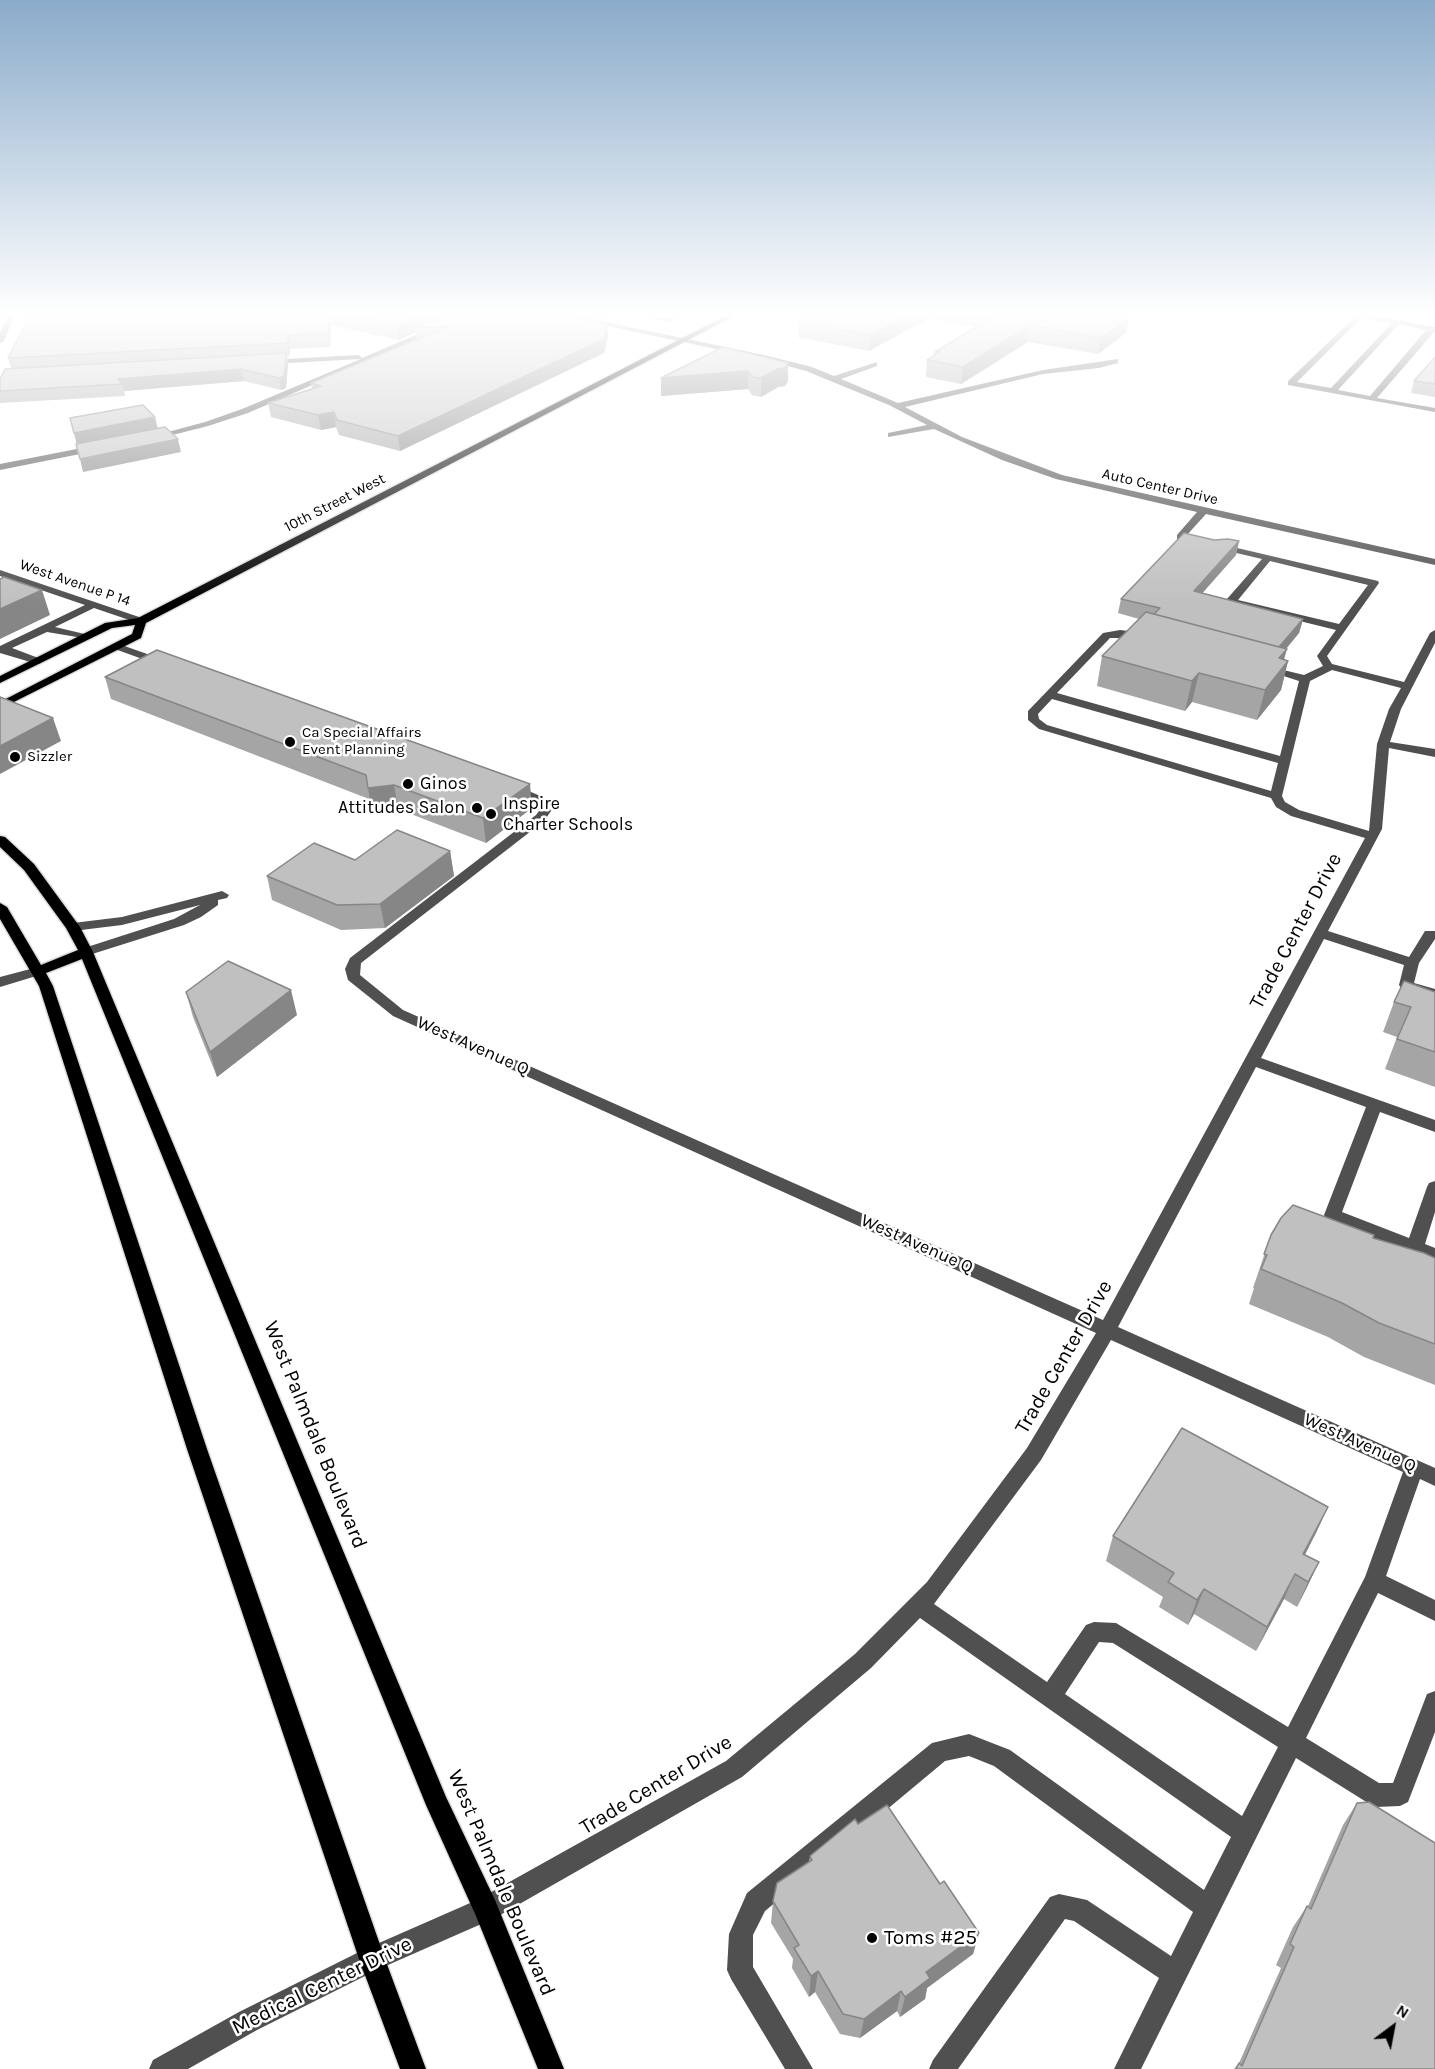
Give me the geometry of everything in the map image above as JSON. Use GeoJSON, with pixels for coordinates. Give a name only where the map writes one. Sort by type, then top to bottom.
{"type":"FeatureCollection","features":[{"type":"Feature","properties":{"kind":"main road","name":"10th Street West"},"geometry":{"type":"LineString","coordinates":[[0,680],[109,625],[141,621],[549,411]]}},
{"type":"Feature","properties":{"kind":"main road","name":"10th Street West"},"geometry":{"type":"LineString","coordinates":[[0,706],[137,636],[141,621]]}},
{"type":"Feature","properties":{"kind":"main road","name":"West Palmdale Boulevard"},"geometry":{"type":"LineString","coordinates":[[0,840],[29,867],[73,927],[86,952],[438,1805],[486,1909],[551,2069]]}},
{"type":"Feature","properties":{"kind":"main road"},"geometry":{"type":"LineString","coordinates":[[0,907],[46,986],[197,1449],[372,1959],[413,2069]]}},
{"type":"Feature","properties":{"kind":"main road"},"geometry":{"type":"LineString","coordinates":[[38,971],[86,952]]}},
{"type":"Feature","properties":{"kind":"street"},"geometry":{"type":"LineString","coordinates":[[147,438],[208,424],[246,411]]}},
{"type":"Feature","properties":{"kind":"street","name":"Auto Center Drive"},"geometry":{"type":"LineString","coordinates":[[905,411],[1005,458],[1059,477],[1435,562]]}},
{"type":"Feature","properties":{"kind":"street"},"geometry":{"type":"LineString","coordinates":[[891,435],[934,426]]}},
{"type":"Feature","properties":{"kind":"street"},"geometry":{"type":"LineString","coordinates":[[0,467],[102,447]]}},
{"type":"Feature","properties":{"kind":"street"},"geometry":{"type":"LineString","coordinates":[[1203,511],[1180,537],[1374,583],[1322,656],[1330,667]]}},
{"type":"Feature","properties":{"kind":"street"},"geometry":{"type":"LineString","coordinates":[[1268,558],[1231,601],[1342,628]]}},
{"type":"Feature","properties":{"kind":"street","name":"West Avenue P 14"},"geometry":{"type":"LineString","coordinates":[[0,573],[141,621]]}},
{"type":"Feature","properties":{"kind":"street"},"geometry":{"type":"LineString","coordinates":[[18,594],[36,586]]}},
{"type":"Feature","properties":{"kind":"street"},"geometry":{"type":"LineString","coordinates":[[2,650],[93,605]]}},
{"type":"Feature","properties":{"kind":"street"},"geometry":{"type":"LineString","coordinates":[[45,628],[85,637]]}},
{"type":"Feature","properties":{"kind":"street"},"geometry":{"type":"LineString","coordinates":[[1160,640],[1138,634],[1107,635],[1032,713],[1034,720],[1043,727],[1276,796]]}},
{"type":"Feature","properties":{"kind":"street","name":"Trade Center Drive"},"geometry":{"type":"LineString","coordinates":[[486,1909],[734,1769],[862,1661],[934,1589],[1034,1454],[1108,1329],[1376,829],[1383,744],[1395,709],[1434,637]]}},
{"type":"Feature","properties":{"kind":"street"},"geometry":{"type":"LineString","coordinates":[[116,646],[171,666]]}},
{"type":"Feature","properties":{"kind":"street"},"geometry":{"type":"LineString","coordinates":[[2,650],[37,662]]}},
{"type":"Feature","properties":{"kind":"street"},"geometry":{"type":"LineString","coordinates":[[1260,667],[1305,679],[1330,667],[1407,686]]}},
{"type":"Feature","properties":{"kind":"street"},"geometry":{"type":"LineString","coordinates":[[1305,679],[1276,796],[1280,804],[1295,813],[1372,836]]}},
{"type":"Feature","properties":{"kind":"street"},"geometry":{"type":"LineString","coordinates":[[1050,695],[1284,761]]}},
{"type":"Feature","properties":{"kind":"street"},"geometry":{"type":"LineString","coordinates":[[1383,744],[1435,753]]}},
{"type":"Feature","properties":{"kind":"street","name":"West Avenue Q"},"geometry":{"type":"LineString","coordinates":[[501,785],[541,801],[545,811],[540,818],[355,961],[352,969],[353,977],[398,1013],[1425,1472]]}},
{"type":"Feature","properties":{"kind":"street"},"geometry":{"type":"LineString","coordinates":[[73,927],[122,921],[222,895],[196,914],[179,922],[86,952]]}},
{"type":"Feature","properties":{"kind":"street"},"geometry":{"type":"LineString","coordinates":[[1320,933],[1412,963]]}},
{"type":"Feature","properties":{"kind":"street"},"geometry":{"type":"LineString","coordinates":[[1435,935],[1430,934],[1412,963],[1406,985],[1435,994]]}},
{"type":"Feature","properties":{"kind":"street"},"geometry":{"type":"LineString","coordinates":[[0,982],[38,971]]}},
{"type":"Feature","properties":{"kind":"street"},"geometry":{"type":"LineString","coordinates":[[1252,1060],[1435,1126]]}},
{"type":"Feature","properties":{"kind":"street"},"geometry":{"type":"LineString","coordinates":[[1375,1104],[1332,1215],[1435,1255]]}},
{"type":"Feature","properties":{"kind":"street"},"geometry":{"type":"LineString","coordinates":[[1415,1247],[1432,1204],[1435,1187]]}},
{"type":"Feature","properties":{"kind":"street"},"geometry":{"type":"LineString","coordinates":[[1127,2069],[1374,1580],[1425,1472]]}},
{"type":"Feature","properties":{"kind":"street"},"geometry":{"type":"LineString","coordinates":[[1374,1580],[1435,1611]]}},
{"type":"Feature","properties":{"kind":"street"},"geometry":{"type":"LineString","coordinates":[[918,1605],[1246,1833]]}},
{"type":"Feature","properties":{"kind":"street"},"geometry":{"type":"LineString","coordinates":[[1050,1697],[1094,1632],[1116,1633],[1376,1795],[1400,1794],[1435,1702]]}},
{"type":"Feature","properties":{"kind":"street"},"geometry":{"type":"LineString","coordinates":[[800,2069],[740,1970],[741,1934],[756,1902],[940,1751],[969,1745],[1002,1758],[1208,1908]]}},
{"type":"Feature","properties":{"kind":"street"},"geometry":{"type":"LineString","coordinates":[[942,2069],[1059,1906],[1078,1909],[1175,1974]]}},
{"type":"Feature","properties":{"kind":"street","name":"Medical Center Drive"},"geometry":{"type":"LineString","coordinates":[[162,2069],[248,2021],[372,1959],[486,1909]]}},
{"type":"Feature","properties":{"kind":"building"},"geometry":{"type":"Polygon","coordinates":[[[112,411],[149,411],[155,417],[74,433],[70,418],[112,411]]]}},
{"type":"Feature","properties":{"kind":"building"},"geometry":{"type":"Polygon","coordinates":[[[299,411],[452,411],[398,436],[337,420],[334,412],[318,415],[299,411]]]}},
{"type":"Feature","properties":{"kind":"building"},"geometry":{"type":"Polygon","coordinates":[[[165,427],[178,439],[80,459],[76,444],[165,427]]]}},
{"type":"Feature","properties":{"kind":"building"},"geometry":{"type":"Polygon","coordinates":[[[1184,533],[1214,540],[1239,541],[1194,591],[1303,619],[1279,647],[1154,614],[1160,608],[1121,599],[1184,533]]]}},
{"type":"Feature","properties":{"kind":"building"},"geometry":{"type":"Polygon","coordinates":[[[4,577],[42,590],[0,609],[0,579],[4,577]]]}},
{"type":"Feature","properties":{"kind":"building"},"geometry":{"type":"Polygon","coordinates":[[[1146,612],[1287,649],[1279,658],[1288,661],[1265,690],[1199,673],[1192,681],[1102,656],[1146,612]]]}},
{"type":"Feature","properties":{"kind":"building"},"geometry":{"type":"Polygon","coordinates":[[[157,650],[530,784],[483,818],[394,785],[368,788],[366,775],[105,677],[157,650]]]}},
{"type":"Feature","properties":{"kind":"building"},"geometry":{"type":"Polygon","coordinates":[[[0,697],[53,718],[0,746],[0,697]]]}},
{"type":"Feature","properties":{"kind":"building"},"geometry":{"type":"Polygon","coordinates":[[[397,830],[450,851],[380,904],[337,905],[267,876],[314,843],[355,860],[397,830]]]}},
{"type":"Feature","properties":{"kind":"building"},"geometry":{"type":"Polygon","coordinates":[[[228,961],[291,990],[210,1052],[186,992],[228,961]]]}},
{"type":"Feature","properties":{"kind":"building"},"geometry":{"type":"Polygon","coordinates":[[[1404,981],[1435,992],[1435,1052],[1397,1039],[1411,1007],[1394,1002],[1404,981]]]}},
{"type":"Feature","properties":{"kind":"building"},"geometry":{"type":"Polygon","coordinates":[[[1293,1205],[1374,1235],[1373,1238],[1435,1258],[1435,1344],[1379,1323],[1342,1303],[1261,1269],[1267,1255],[1264,1254],[1271,1235],[1281,1218],[1293,1205]]]}},
{"type":"Feature","properties":{"kind":"building"},"geometry":{"type":"Polygon","coordinates":[[[1182,1428],[1328,1507],[1303,1554],[1319,1562],[1308,1582],[1295,1574],[1267,1627],[1204,1589],[1197,1600],[1168,1582],[1174,1573],[1113,1536],[1182,1428]]]}},
{"type":"Feature","properties":{"kind":"building"},"geometry":{"type":"Polygon","coordinates":[[[1369,1802],[1435,1843],[1435,2069],[1236,2069],[1239,2063],[1242,2066],[1294,1947],[1290,1944],[1307,1906],[1311,1909],[1357,1803],[1369,1802]]]}},
{"type":"Feature","properties":{"kind":"building","name":"Toms #25"},"geometry":{"type":"Polygon","coordinates":[[[887,1805],[940,1884],[944,1881],[979,1933],[926,1972],[930,1978],[905,1997],[901,1991],[864,2019],[843,2014],[818,1971],[811,1976],[794,1948],[799,1945],[773,1901],[777,1883],[812,1860],[810,1856],[855,1819],[858,1824],[887,1805]]]}},
{"type":"Feature","properties":{"kind":"place","name":"Ca Special Affairs Event Planning"},"geometry":{"type":"Point","coordinates":[290,742]}},
{"type":"Feature","properties":{"kind":"place","name":"Sizzler"},"geometry":{"type":"Point","coordinates":[15,757]}},
{"type":"Feature","properties":{"kind":"place","name":"Ginos"},"geometry":{"type":"Point","coordinates":[408,784]}},
{"type":"Feature","properties":{"kind":"place","name":"Attitudes Salon"},"geometry":{"type":"Point","coordinates":[477,808]}},
{"type":"Feature","properties":{"kind":"place","name":"Inspire Charter Schools"},"geometry":{"type":"Point","coordinates":[491,814]}},
{"type":"Feature","properties":{"kind":"place","name":"Toms #25"},"geometry":{"type":"Point","coordinates":[872,1938]}}]}
